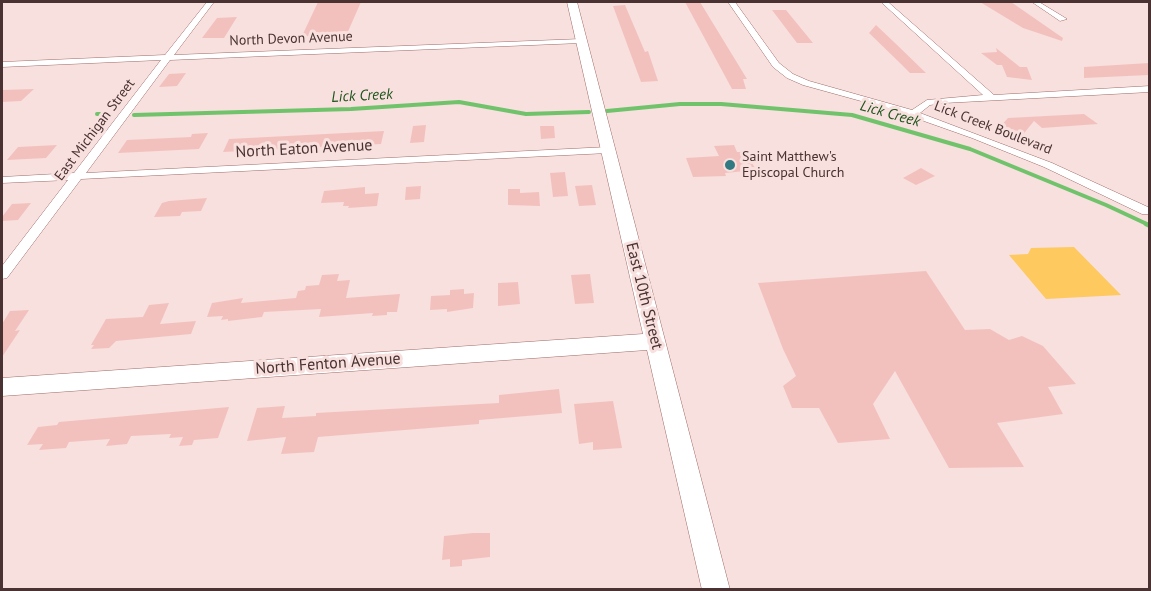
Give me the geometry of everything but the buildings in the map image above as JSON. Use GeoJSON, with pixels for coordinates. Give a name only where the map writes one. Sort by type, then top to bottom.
{"type":"FeatureCollection","features":[{"type":"Feature","properties":{"kind":"main road","name":"East 10th Street"},"geometry":{"type":"LineString","coordinates":[[572,2],[716,590]]}},
{"type":"Feature","properties":{"kind":"main road","name":"North Fenton Avenue"},"geometry":{"type":"LineString","coordinates":[[2,387],[655,341]]}},
{"type":"Feature","properties":{"kind":"street","name":"East Michigan Street"},"geometry":{"type":"LineString","coordinates":[[2,275],[210,2]]}},
{"type":"Feature","properties":{"kind":"street","name":"Lick Creek Boulevard"},"geometry":{"type":"LineString","coordinates":[[732,2],[778,67],[797,80],[913,114],[1048,165],[1146,211]]}},
{"type":"Feature","properties":{"kind":"street"},"geometry":{"type":"LineString","coordinates":[[884,2],[991,97]]}},
{"type":"Feature","properties":{"kind":"street"},"geometry":{"type":"LineString","coordinates":[[1035,2],[1063,19]]}},
{"type":"Feature","properties":{"kind":"street","name":"North Devon Avenue"},"geometry":{"type":"LineString","coordinates":[[2,64],[581,41]]}},
{"type":"Feature","properties":{"kind":"street"},"geometry":{"type":"LineString","coordinates":[[913,114],[921,106],[934,101],[1149,89]]}},
{"type":"Feature","properties":{"kind":"street","name":"North Eaton Avenue"},"geometry":{"type":"LineString","coordinates":[[2,180],[608,150]]}},
{"type":"Feature","properties":{"kind":"shaded area"},"geometry":{"type":"Polygon","coordinates":[[[1074,247],[1121,295],[1046,299],[1009,255],[1028,254],[1031,248],[1074,247]]]}},
{"type":"Feature","properties":{"kind":"waterway","name":"Lick Creek"},"geometry":{"type":"LineString","coordinates":[[134,115],[351,109],[459,102],[526,114],[589,112]]}},
{"type":"Feature","properties":{"kind":"waterway","name":"Lick Creek"},"geometry":{"type":"LineString","coordinates":[[607,111],[680,104],[721,104],[852,115],[970,149],[1149,225]]}},
{"type":"Feature","properties":{"kind":"waterway","name":"Lick Creek"},"geometry":{"type":"LineString","coordinates":[[97,114],[110,114]]}},
{"type":"Feature","properties":{"kind":"waterway","name":"Lick Creek"},"geometry":{"type":"LineString","coordinates":[[1146,224],[1150,226]]}},
{"type":"Feature","properties":{"kind":"place","name":"Saint Matthew's Episcopal Church"},"geometry":{"type":"Point","coordinates":[730,165]}}]}
